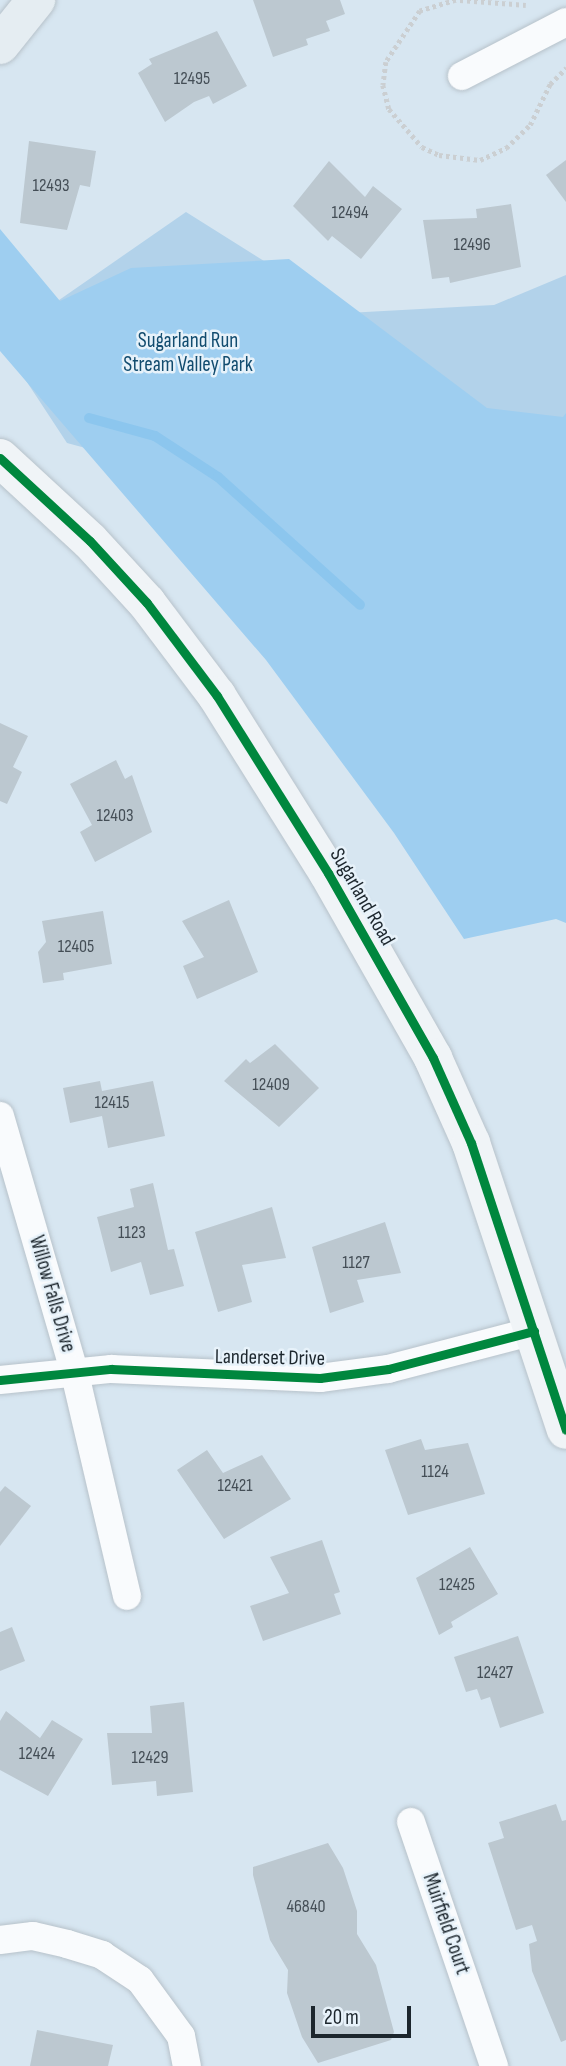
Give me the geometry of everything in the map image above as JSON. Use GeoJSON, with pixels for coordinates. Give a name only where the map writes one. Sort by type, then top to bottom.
{"type":"FeatureCollection","features":[{"type":"Feature","properties":{"kind":"main road"},"geometry":{"type":"LineString","coordinates":[[0,45],[36,0]]}},
{"type":"Feature","properties":{"kind":"street"},"geometry":{"type":"LineString","coordinates":[[462,76],[566,22]]}},
{"type":"Feature","properties":{"kind":"street","name":"Sugarland Road"},"geometry":{"type":"LineString","coordinates":[[0,458],[90,541],[147,603],[217,696],[276,788],[433,1058],[471,1143],[566,1430]]}},
{"type":"Feature","properties":{"kind":"street","name":"Willow Falls Drive"},"geometry":{"type":"LineString","coordinates":[[0,1116],[74,1370],[127,1596]]}},
{"type":"Feature","properties":{"kind":"street","name":"Landerset Drive"},"geometry":{"type":"LineString","coordinates":[[0,1380],[74,1370],[320,1378],[388,1369],[534,1331]]}},
{"type":"Feature","properties":{"kind":"street","name":"Muirfield Court"},"geometry":{"type":"LineString","coordinates":[[411,1822],[494,2066]]}},
{"type":"Feature","properties":{"kind":"street"},"geometry":{"type":"LineString","coordinates":[[0,1940],[33,1936],[67,1944],[102,1955],[140,1980],[181,2036],[187,2066]]}},
{"type":"Feature","properties":{"kind":"path"},"geometry":{"type":"LineString","coordinates":[[460,0],[531,4]]}},
{"type":"Feature","properties":{"kind":"green space","name":"Sugarland Run Stream Valley Park"},"geometry":{"type":"Polygon","coordinates":[[[186,212],[347,313],[494,305],[566,275],[566,579],[67,443],[0,341],[186,212]]]}},
{"type":"Feature","properties":{"kind":"green space"},"geometry":{"type":"Polygon","coordinates":[[[0,229],[60,301],[131,268],[289,259],[487,408],[563,417],[566,413],[566,923],[556,919],[464,939],[394,833],[266,660],[0,351],[0,229]]]}},
{"type":"Feature","properties":{"kind":"building"},"geometry":{"type":"Polygon","coordinates":[[[253,0],[340,0],[345,14],[326,21],[330,31],[306,39],[308,45],[273,57],[253,0]]]}},
{"type":"Feature","properties":{"kind":"building"},"geometry":{"type":"Polygon","coordinates":[[[217,31],[247,86],[213,104],[209,96],[194,102],[165,122],[138,73],[152,64],[149,59],[217,31]]]}},
{"type":"Feature","properties":{"kind":"building"},"geometry":{"type":"Polygon","coordinates":[[[29,141],[96,151],[90,187],[80,185],[67,230],[20,223],[29,141]]]}},
{"type":"Feature","properties":{"kind":"building"},"geometry":{"type":"Polygon","coordinates":[[[566,160],[566,202],[546,175],[566,160]]]}},
{"type":"Feature","properties":{"kind":"building"},"geometry":{"type":"Polygon","coordinates":[[[329,161],[365,197],[373,186],[402,209],[361,259],[332,236],[328,241],[293,206],[329,161]]]}},
{"type":"Feature","properties":{"kind":"building"},"geometry":{"type":"Polygon","coordinates":[[[511,204],[521,267],[450,283],[449,277],[432,279],[423,220],[477,218],[476,209],[511,204]]]}},
{"type":"Feature","properties":{"kind":"building"},"geometry":{"type":"Polygon","coordinates":[[[0,723],[28,736],[13,767],[22,772],[7,804],[0,801],[0,723]]]}},
{"type":"Feature","properties":{"kind":"building"},"geometry":{"type":"Polygon","coordinates":[[[116,760],[125,779],[132,775],[152,832],[95,862],[80,832],[92,825],[70,784],[116,760]]]}},
{"type":"Feature","properties":{"kind":"building"},"geometry":{"type":"Polygon","coordinates":[[[229,900],[258,972],[197,999],[183,966],[204,957],[182,921],[229,900]]]}},
{"type":"Feature","properties":{"kind":"building"},"geometry":{"type":"Polygon","coordinates":[[[103,911],[112,964],[63,973],[64,980],[43,983],[38,952],[46,942],[42,921],[103,911]]]}},
{"type":"Feature","properties":{"kind":"building"},"geometry":{"type":"Polygon","coordinates":[[[275,1044],[319,1088],[279,1127],[224,1081],[246,1059],[250,1063],[275,1044]]]}},
{"type":"Feature","properties":{"kind":"building"},"geometry":{"type":"Polygon","coordinates":[[[100,1081],[102,1091],[153,1081],[165,1136],[108,1148],[102,1116],[70,1123],[63,1088],[100,1081]]]}},
{"type":"Feature","properties":{"kind":"building"},"geometry":{"type":"Polygon","coordinates":[[[153,1183],[168,1250],[174,1249],[184,1286],[150,1295],[141,1262],[111,1272],[97,1217],[134,1207],[130,1189],[153,1183]]]}},
{"type":"Feature","properties":{"kind":"building"},"geometry":{"type":"Polygon","coordinates":[[[272,1207],[286,1258],[242,1265],[252,1302],[218,1312],[195,1232],[272,1207]]]}},
{"type":"Feature","properties":{"kind":"building"},"geometry":{"type":"Polygon","coordinates":[[[385,1222],[401,1273],[357,1280],[364,1302],[330,1313],[312,1247],[385,1222]]]}},
{"type":"Feature","properties":{"kind":"building"},"geometry":{"type":"Polygon","coordinates":[[[421,1439],[425,1450],[468,1443],[485,1494],[408,1515],[385,1450],[421,1439]]]}},
{"type":"Feature","properties":{"kind":"building"},"geometry":{"type":"Polygon","coordinates":[[[207,1450],[223,1473],[262,1455],[291,1499],[224,1539],[177,1470],[207,1450]]]}},
{"type":"Feature","properties":{"kind":"building"},"geometry":{"type":"Polygon","coordinates":[[[5,1486],[31,1506],[0,1546],[0,1492],[5,1486]]]}},
{"type":"Feature","properties":{"kind":"building"},"geometry":{"type":"Polygon","coordinates":[[[322,1540],[340,1592],[334,1594],[341,1614],[263,1641],[250,1606],[289,1593],[270,1557],[322,1540]]]}},
{"type":"Feature","properties":{"kind":"building"},"geometry":{"type":"Polygon","coordinates":[[[470,1547],[498,1594],[451,1622],[453,1627],[439,1635],[416,1578],[470,1547]]]}},
{"type":"Feature","properties":{"kind":"building"},"geometry":{"type":"Polygon","coordinates":[[[12,1627],[25,1661],[0,1671],[0,1632],[12,1627]]]}},
{"type":"Feature","properties":{"kind":"building"},"geometry":{"type":"Polygon","coordinates":[[[518,1636],[544,1713],[500,1728],[490,1697],[481,1700],[477,1689],[466,1692],[454,1657],[518,1636]]]}},
{"type":"Feature","properties":{"kind":"building"},"geometry":{"type":"Polygon","coordinates":[[[184,1702],[193,1792],[157,1796],[156,1781],[112,1785],[107,1733],[152,1733],[150,1706],[184,1702]]]}},
{"type":"Feature","properties":{"kind":"building"},"geometry":{"type":"Polygon","coordinates":[[[6,1711],[40,1738],[52,1720],[83,1739],[48,1796],[0,1770],[0,1721],[6,1711]]]}},
{"type":"Feature","properties":{"kind":"building"},"geometry":{"type":"Polygon","coordinates":[[[556,1804],[562,1821],[566,1820],[566,2040],[561,2042],[532,1971],[529,1944],[537,1941],[532,1925],[516,1930],[488,1843],[504,1838],[499,1822],[556,1804]]]}},
{"type":"Feature","properties":{"kind":"building"},"geometry":{"type":"Polygon","coordinates":[[[328,1843],[343,1868],[357,1911],[357,1934],[376,1965],[394,2032],[391,2040],[318,2063],[302,2037],[287,1993],[288,1970],[270,1940],[253,1867],[328,1843]]]}},
{"type":"Feature","properties":{"kind":"building"},"geometry":{"type":"Polygon","coordinates":[[[37,2030],[113,2045],[108,2066],[30,2066],[37,2030]]]}},
{"type":"Feature","properties":{"kind":"waterway"},"geometry":{"type":"LineString","coordinates":[[89,418],[155,436],[218,477],[360,605]]}},
{"type":"Feature","properties":{"kind":"cycle path"},"geometry":{"type":"LineString","coordinates":[[0,458],[90,541],[147,603],[217,696],[328,873],[433,1058],[471,1143],[566,1430]]}},
{"type":"Feature","properties":{"kind":"cycle path"},"geometry":{"type":"LineString","coordinates":[[0,1380],[111,1369],[320,1378],[388,1369],[534,1331]]}}]}
